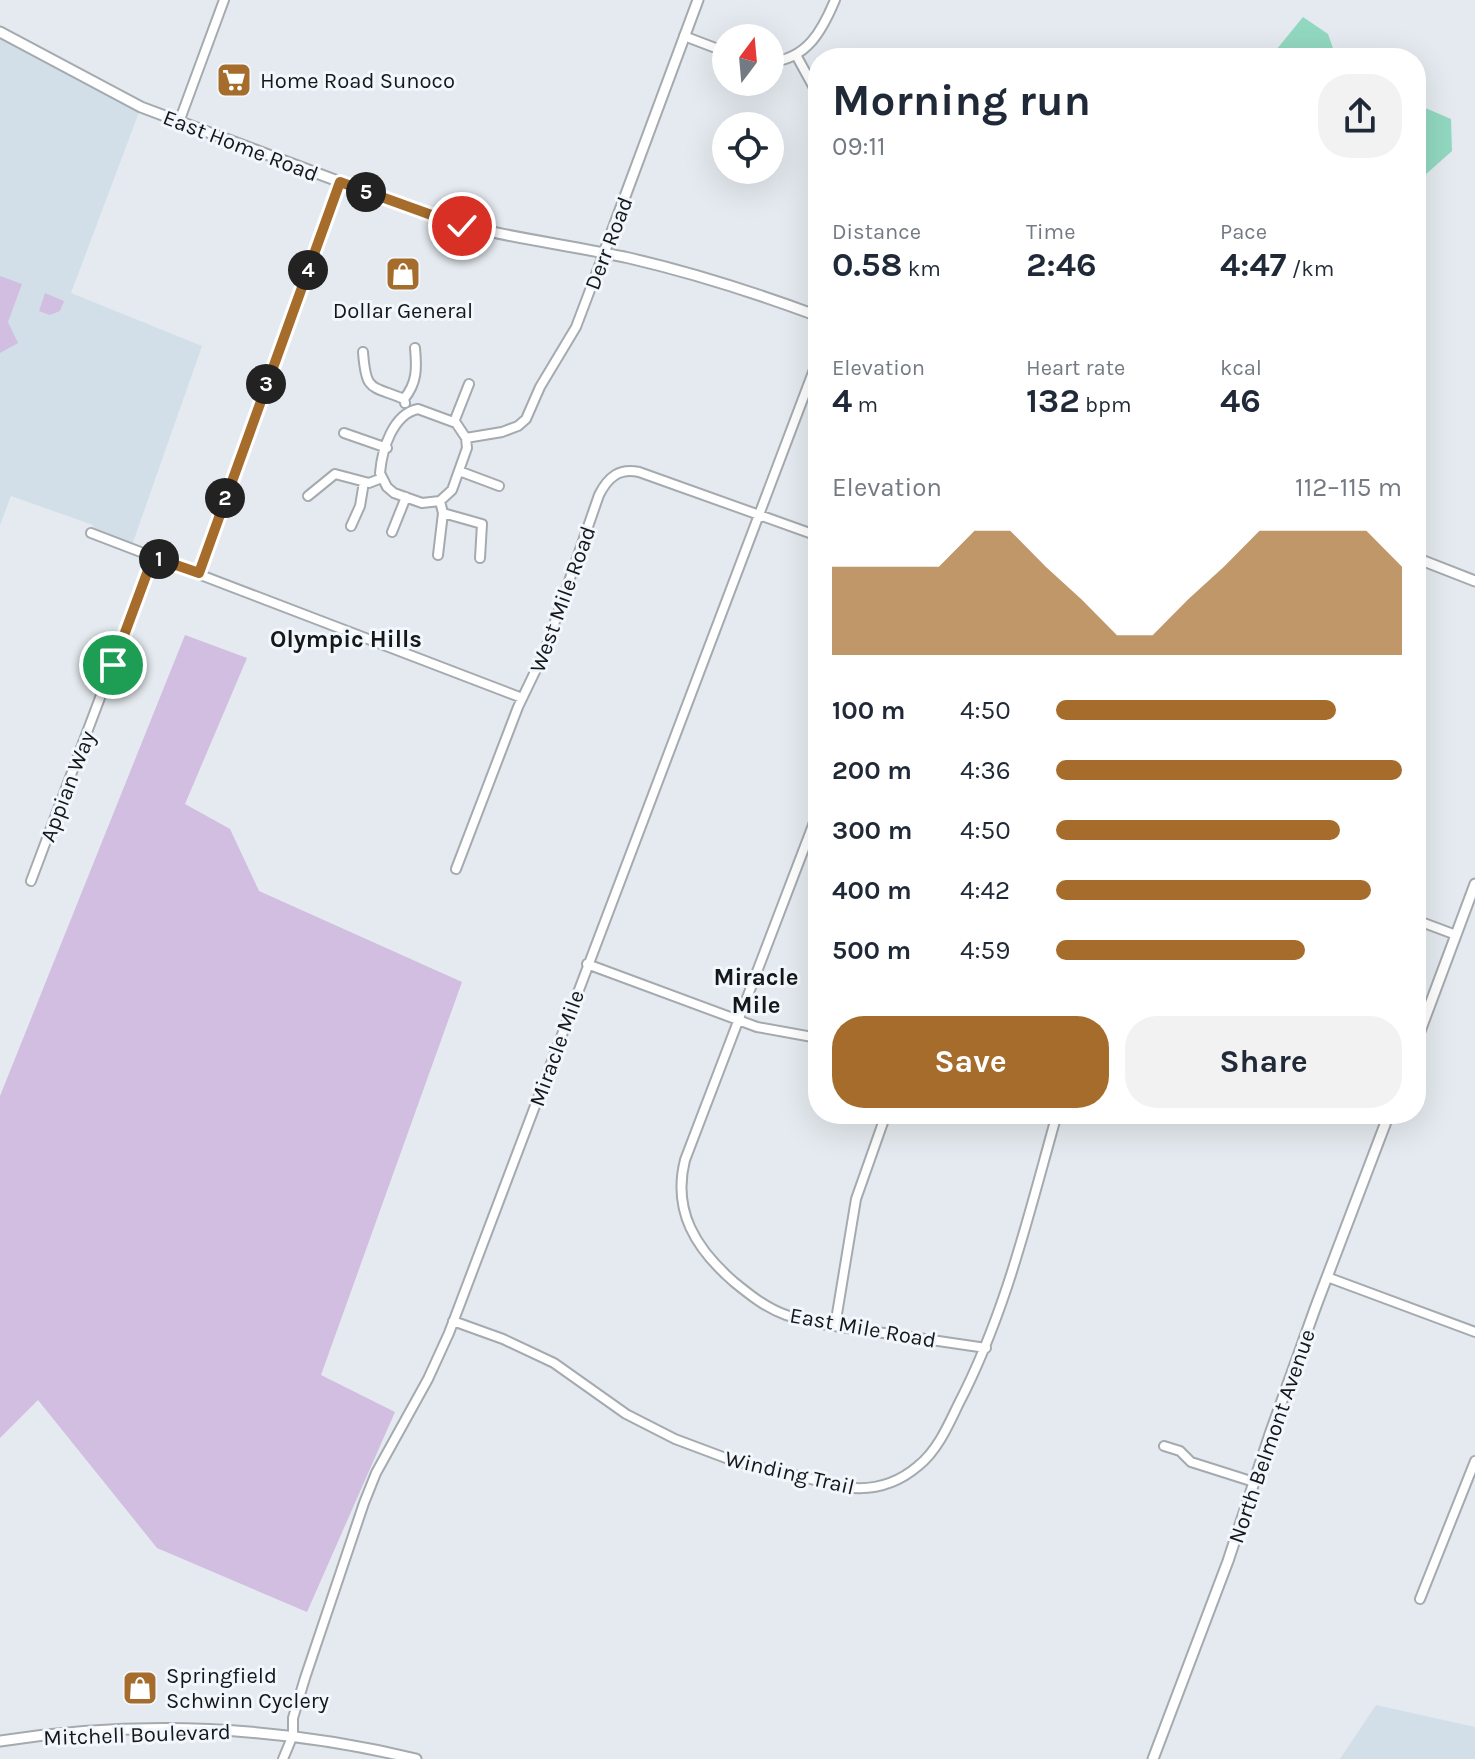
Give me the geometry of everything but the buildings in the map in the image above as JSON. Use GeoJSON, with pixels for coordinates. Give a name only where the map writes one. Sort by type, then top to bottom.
{"type":"FeatureCollection","features":[{"type":"Feature","properties":{"kind":"street"},"geometry":{"type":"LineString","coordinates":[[179,122],[224,0]]}},
{"type":"Feature","properties":{"kind":"street","name":"Derr Road"},"geometry":{"type":"LineString","coordinates":[[466,438],[502,432],[526,419],[540,387],[576,327],[698,0]]}},
{"type":"Feature","properties":{"kind":"street"},"geometry":{"type":"LineString","coordinates":[[784,58],[796,55],[818,35],[835,0]]}},
{"type":"Feature","properties":{"kind":"street","name":"East Home Road"},"geometry":{"type":"LineString","coordinates":[[0,32],[122,98],[436,218],[475,230],[604,253],[718,282],[808,313]]}},
{"type":"Feature","properties":{"kind":"street"},"geometry":{"type":"LineString","coordinates":[[684,36],[712,47]]}},
{"type":"Feature","properties":{"kind":"street"},"geometry":{"type":"LineString","coordinates":[[796,55],[808,77]]}},
{"type":"Feature","properties":{"kind":"street"},"geometry":{"type":"LineString","coordinates":[[199,573],[340,182]]}},
{"type":"Feature","properties":{"kind":"street"},"geometry":{"type":"LineString","coordinates":[[404,399],[414,383],[417,370],[415,348]]}},
{"type":"Feature","properties":{"kind":"street"},"geometry":{"type":"LineString","coordinates":[[363,352],[367,383],[404,399],[409,411]]}},
{"type":"Feature","properties":{"kind":"street"},"geometry":{"type":"LineString","coordinates":[[454,422],[469,384]]}},
{"type":"Feature","properties":{"kind":"street","name":"Miracle Mile"},"geometry":{"type":"LineString","coordinates":[[283,1759],[293,1735],[293,1718],[305,1678],[364,1503],[376,1473],[428,1379],[453,1321],[808,386]]}},
{"type":"Feature","properties":{"kind":"street"},"geometry":{"type":"LineString","coordinates":[[409,411],[427,411],[454,422],[466,438],[467,448],[452,490],[440,501],[422,503],[406,497],[387,487],[382,478],[380,466],[395,423],[409,411]]}},
{"type":"Feature","properties":{"kind":"street"},"geometry":{"type":"LineString","coordinates":[[344,433],[387,448]]}},
{"type":"Feature","properties":{"kind":"street"},"geometry":{"type":"LineString","coordinates":[[459,471],[499,486]]}},
{"type":"Feature","properties":{"kind":"street","name":"West Mile Road"},"geometry":{"type":"LineString","coordinates":[[456,869],[522,698],[544,653],[599,495],[613,476],[624,471],[639,472],[760,515]]}},
{"type":"Feature","properties":{"kind":"street"},"geometry":{"type":"LineString","coordinates":[[308,496],[335,474],[364,482],[382,478]]}},
{"type":"Feature","properties":{"kind":"street"},"geometry":{"type":"LineString","coordinates":[[351,526],[360,506],[364,482]]}},
{"type":"Feature","properties":{"kind":"street"},"geometry":{"type":"LineString","coordinates":[[392,532],[406,497]]}},
{"type":"Feature","properties":{"kind":"street"},"geometry":{"type":"LineString","coordinates":[[438,555],[443,513],[440,501]]}},
{"type":"Feature","properties":{"kind":"street"},"geometry":{"type":"LineString","coordinates":[[443,513],[482,524],[480,558]]}},
{"type":"Feature","properties":{"kind":"street"},"geometry":{"type":"LineString","coordinates":[[760,515],[808,532]]}},
{"type":"Feature","properties":{"kind":"street"},"geometry":{"type":"LineString","coordinates":[[91,533],[522,698]]}},
{"type":"Feature","properties":{"kind":"street","name":"Appian Way"},"geometry":{"type":"LineString","coordinates":[[31,881],[153,557]]}},
{"type":"Feature","properties":{"kind":"street"},"geometry":{"type":"LineString","coordinates":[[1426,562],[1475,581]]}},
{"type":"Feature","properties":{"kind":"street","name":"East Mile Road"},"geometry":{"type":"LineString","coordinates":[[808,838],[685,1160],[681,1187],[684,1213],[701,1248],[743,1289],[775,1311],[835,1326],[986,1348]]}},
{"type":"Feature","properties":{"kind":"street"},"geometry":{"type":"LineString","coordinates":[[1426,1015],[1475,884]]}},
{"type":"Feature","properties":{"kind":"street"},"geometry":{"type":"LineString","coordinates":[[1426,924],[1456,935]]}},
{"type":"Feature","properties":{"kind":"street"},"geometry":{"type":"LineString","coordinates":[[587,964],[739,1020],[808,1036]]}},
{"type":"Feature","properties":{"kind":"street"},"geometry":{"type":"LineString","coordinates":[[835,1326],[856,1199],[882,1124]]}},
{"type":"Feature","properties":{"kind":"street","name":"Winding Trail"},"geometry":{"type":"LineString","coordinates":[[453,1321],[503,1339],[554,1363],[626,1414],[675,1439],[731,1460],[856,1489],[893,1482],[926,1458],[949,1424],[986,1348],[1016,1258],[1054,1124]]}},
{"type":"Feature","properties":{"kind":"street","name":"North Belmont Avenue"},"geometry":{"type":"LineString","coordinates":[[1153,1759],[1228,1561],[1327,1277],[1385,1124]]}},
{"type":"Feature","properties":{"kind":"street"},"geometry":{"type":"LineString","coordinates":[[1327,1277],[1475,1332]]}},
{"type":"Feature","properties":{"kind":"street"},"geometry":{"type":"LineString","coordinates":[[1164,1446],[1180,1451],[1191,1462],[1254,1482]]}},
{"type":"Feature","properties":{"kind":"street"},"geometry":{"type":"LineString","coordinates":[[1420,1599],[1470,1484],[1475,1461]]}},
{"type":"Feature","properties":{"kind":"street","name":"Mitchell Boulevard"},"geometry":{"type":"LineString","coordinates":[[0,1741],[53,1735],[196,1728],[293,1735],[416,1759]]}},
{"type":"Feature","properties":{"kind":"shaded area"},"geometry":{"type":"Polygon","coordinates":[[[1303,17],[1328,34],[1333,48],[1278,48],[1303,17]]]}},
{"type":"Feature","properties":{"kind":"shaded area"},"geometry":{"type":"Polygon","coordinates":[[[0,32],[141,107],[71,293],[202,346],[131,548],[91,533],[93,525],[11,496],[0,525],[0,32]]]}},
{"type":"Feature","properties":{"kind":"shaded area"},"geometry":{"type":"Polygon","coordinates":[[[1426,108],[1451,119],[1452,151],[1426,174],[1426,108]]]}},
{"type":"Feature","properties":{"kind":"shaded area"},"geometry":{"type":"Polygon","coordinates":[[[0,276],[22,284],[8,322],[18,343],[0,353],[0,276]]]}},
{"type":"Feature","properties":{"kind":"shaded area"},"geometry":{"type":"Polygon","coordinates":[[[45,293],[64,301],[60,311],[50,315],[39,311],[45,293]]]}},
{"type":"Feature","properties":{"kind":"shaded area"},"geometry":{"type":"Polygon","coordinates":[[[185,635],[247,658],[185,804],[230,829],[259,891],[462,982],[321,1375],[395,1412],[307,1612],[157,1548],[38,1400],[0,1438],[0,1096],[185,635]]]}},
{"type":"Feature","properties":{"kind":"shaded area"},"geometry":{"type":"Polygon","coordinates":[[[1376,1705],[1475,1727],[1475,1759],[1340,1759],[1376,1705]]]}},
{"type":"Feature","properties":{"kind":"place","name":"Home Road Sunoco"},"geometry":{"type":"Point","coordinates":[234,80]}},
{"type":"Feature","properties":{"kind":"place","name":"Dollar General"},"geometry":{"type":"Point","coordinates":[403,274]}},
{"type":"Feature","properties":{"kind":"place","name":"Springfield Schwinn Cyclery"},"geometry":{"type":"Point","coordinates":[140,1688]}},
{"type":"Feature","properties":{"kind":"district","name":"Olympic Hills"},"geometry":{"type":"Point","coordinates":[346,639]}},
{"type":"Feature","properties":{"kind":"district","name":"Miracle Mile"},"geometry":{"type":"Point","coordinates":[756,991]}},
{"type":"Feature","properties":{"kind":"route"},"geometry":{"type":"LineString","coordinates":[[113,665],[153,557],[199,573],[340,182],[462,226]]}}]}
